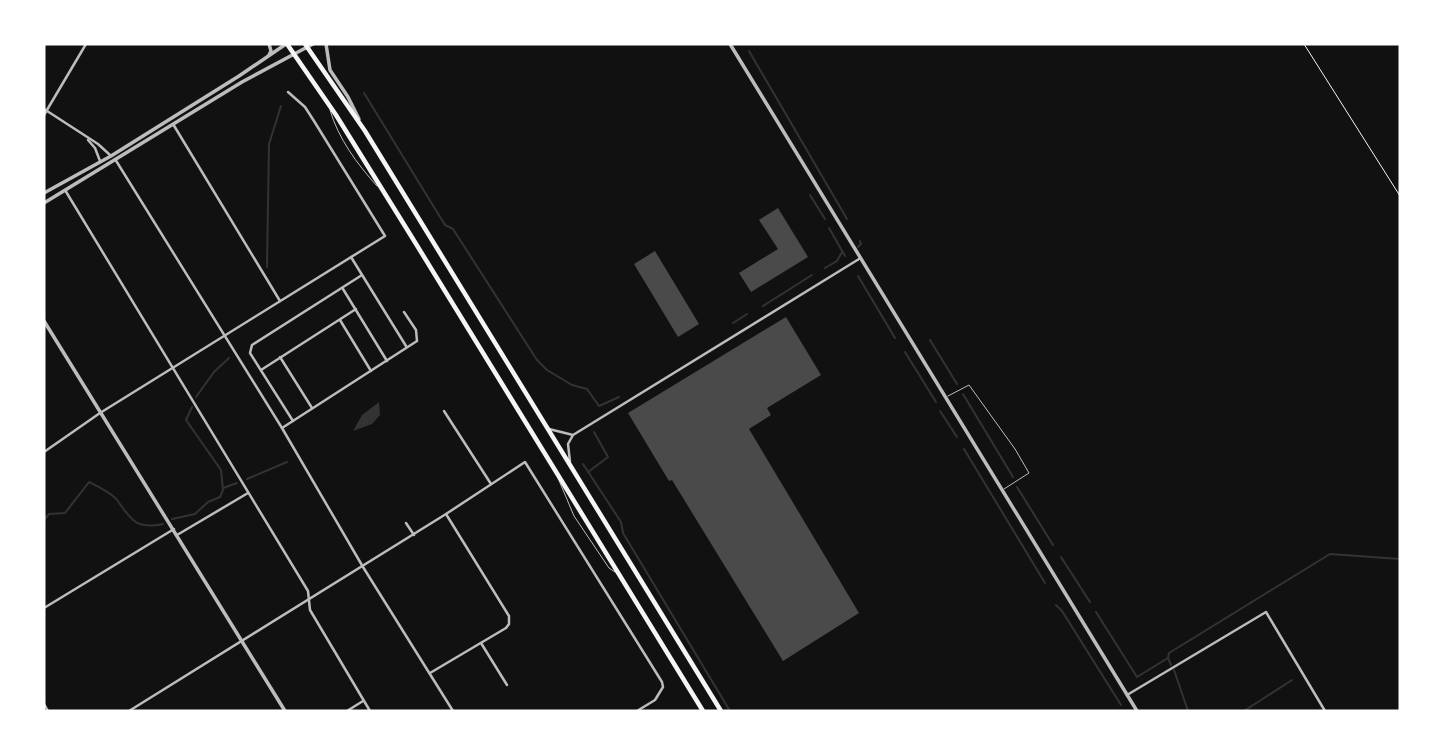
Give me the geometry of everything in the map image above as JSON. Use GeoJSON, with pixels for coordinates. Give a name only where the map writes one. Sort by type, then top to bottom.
{"type":"FeatureCollection","features":[{"type":"Feature","properties":{"kind":"highway"},"geometry":{"type":"LineString","coordinates":[[287,44],[329,104],[387,196],[703,711]]}},
{"type":"Feature","properties":{"kind":"highway"},"geometry":{"type":"LineString","coordinates":[[306,46],[365,131],[721,711]]}},
{"type":"Feature","properties":{"kind":"street"},"geometry":{"type":"LineString","coordinates":[[86,44],[45,112],[117,160],[453,711]]}},
{"type":"Feature","properties":{"kind":"street"},"geometry":{"type":"LineString","coordinates":[[268,57],[271,51],[269,44]]}},
{"type":"Feature","properties":{"kind":"street"},"geometry":{"type":"LineString","coordinates":[[44,193],[111,156],[287,44]]}},
{"type":"Feature","properties":{"kind":"street"},"geometry":{"type":"LineString","coordinates":[[44,203],[251,77],[313,44]]}},
{"type":"Feature","properties":{"kind":"street"},"geometry":{"type":"LineString","coordinates":[[326,44],[330,70],[348,97],[365,131]]}},
{"type":"Feature","properties":{"kind":"street"},"geometry":{"type":"LineString","coordinates":[[730,44],[1137,711]]}},
{"type":"Feature","properties":{"kind":"street"},"geometry":{"type":"LineString","coordinates":[[44,452],[100,413],[385,236],[305,107],[288,92]]}},
{"type":"Feature","properties":{"kind":"street"},"geometry":{"type":"LineString","coordinates":[[173,124],[280,301]]}},
{"type":"Feature","properties":{"kind":"street"},"geometry":{"type":"LineString","coordinates":[[86,137],[95,148],[100,162]]}},
{"type":"Feature","properties":{"kind":"street"},"geometry":{"type":"LineString","coordinates":[[65,190],[308,591],[310,610],[370,711]]}},
{"type":"Feature","properties":{"kind":"street"},"geometry":{"type":"LineString","coordinates":[[351,257],[407,348]]}},
{"type":"Feature","properties":{"kind":"street"},"geometry":{"type":"LineString","coordinates":[[570,465],[568,444],[573,435],[859,259]]}},
{"type":"Feature","properties":{"kind":"street"},"geometry":{"type":"LineString","coordinates":[[292,421],[250,354],[252,345],[362,275]]}},
{"type":"Feature","properties":{"kind":"street"},"geometry":{"type":"LineString","coordinates":[[342,288],[387,361]]}},
{"type":"Feature","properties":{"kind":"street"},"geometry":{"type":"LineString","coordinates":[[261,370],[356,309]]}},
{"type":"Feature","properties":{"kind":"street"},"geometry":{"type":"LineString","coordinates":[[282,428],[417,341],[416,330],[404,312]]}},
{"type":"Feature","properties":{"kind":"street"},"geometry":{"type":"LineString","coordinates":[[339,320],[371,371]]}},
{"type":"Feature","properties":{"kind":"street"},"geometry":{"type":"LineString","coordinates":[[44,321],[285,711]]}},
{"type":"Feature","properties":{"kind":"street"},"geometry":{"type":"LineString","coordinates":[[280,357],[312,409]]}},
{"type":"Feature","properties":{"kind":"street"},"geometry":{"type":"LineString","coordinates":[[444,411],[491,484]]}},
{"type":"Feature","properties":{"kind":"street"},"geometry":{"type":"LineString","coordinates":[[548,429],[573,435]]}},
{"type":"Feature","properties":{"kind":"street"},"geometry":{"type":"LineString","coordinates":[[129,711],[414,535],[524,462],[663,687],[655,700],[637,711]]}},
{"type":"Feature","properties":{"kind":"street"},"geometry":{"type":"LineString","coordinates":[[177,535],[248,493]]}},
{"type":"Feature","properties":{"kind":"street"},"geometry":{"type":"LineString","coordinates":[[430,673],[509,624],[509,616],[446,514]]}},
{"type":"Feature","properties":{"kind":"street"},"geometry":{"type":"LineString","coordinates":[[406,523],[414,535]]}},
{"type":"Feature","properties":{"kind":"street"},"geometry":{"type":"LineString","coordinates":[[44,608],[174,529]]}},
{"type":"Feature","properties":{"kind":"street"},"geometry":{"type":"LineString","coordinates":[[1127,695],[1266,612],[1325,711]]}},
{"type":"Feature","properties":{"kind":"street"},"geometry":{"type":"LineString","coordinates":[[481,643],[507,685]]}},
{"type":"Feature","properties":{"kind":"street"},"geometry":{"type":"LineString","coordinates":[[347,711],[363,701]]}},
{"type":"Feature","properties":{"kind":"street"},"geometry":{"type":"LineString","coordinates":[[44,704],[48,711]]}},
{"type":"Feature","properties":{"kind":"lane"},"geometry":{"type":"LineString","coordinates":[[945,397],[970,384],[1015,449],[1028,473],[1002,490]]}},
{"type":"Feature","properties":{"kind":"path"},"geometry":{"type":"LineString","coordinates":[[1304,44],[1400,196]]}},
{"type":"Feature","properties":{"kind":"shaded area"},"geometry":{"type":"Polygon","coordinates":[[[379,402],[380,415],[372,424],[353,431],[362,415],[379,402]]]}},
{"type":"Feature","properties":{"kind":"building"},"geometry":{"type":"Polygon","coordinates":[[[778,208],[808,257],[751,292],[739,273],[778,249],[759,220],[778,208]]]}},
{"type":"Feature","properties":{"kind":"building"},"geometry":{"type":"Polygon","coordinates":[[[655,251],[699,324],[678,337],[634,264],[655,251]]]}},
{"type":"Feature","properties":{"kind":"building"},"geometry":{"type":"Polygon","coordinates":[[[786,317],[821,375],[767,408],[771,415],[749,429],[859,613],[783,661],[628,413],[786,317]]]}},
{"type":"Feature","properties":{"kind":"waterway"},"geometry":{"type":"LineString","coordinates":[[749,51],[847,219]]}},
{"type":"Feature","properties":{"kind":"waterway"},"geometry":{"type":"LineString","coordinates":[[364,93],[445,225],[453,229],[537,360],[547,370],[572,385],[587,389],[599,406],[619,397]]}},
{"type":"Feature","properties":{"kind":"waterway"},"geometry":{"type":"LineString","coordinates":[[267,267],[269,144],[281,106]]}},
{"type":"Feature","properties":{"kind":"waterway"},"geometry":{"type":"LineString","coordinates":[[810,195],[825,219]]}},
{"type":"Feature","properties":{"kind":"waterway"},"geometry":{"type":"LineString","coordinates":[[829,228],[845,256]]}},
{"type":"Feature","properties":{"kind":"waterway"},"geometry":{"type":"LineString","coordinates":[[858,247],[860,241]]}},
{"type":"Feature","properties":{"kind":"waterway"},"geometry":{"type":"LineString","coordinates":[[825,268],[837,261],[842,252]]}},
{"type":"Feature","properties":{"kind":"waterway"},"geometry":{"type":"LineString","coordinates":[[763,306],[812,275]]}},
{"type":"Feature","properties":{"kind":"waterway"},"geometry":{"type":"LineString","coordinates":[[858,276],[895,338]]}},
{"type":"Feature","properties":{"kind":"waterway"},"geometry":{"type":"LineString","coordinates":[[733,323],[747,314]]}},
{"type":"Feature","properties":{"kind":"waterway"},"geometry":{"type":"LineString","coordinates":[[930,340],[957,384]]}},
{"type":"Feature","properties":{"kind":"waterway"},"geometry":{"type":"LineString","coordinates":[[905,352],[936,402]]}},
{"type":"Feature","properties":{"kind":"waterway"},"geometry":{"type":"LineString","coordinates":[[196,397],[214,372],[229,358]]}},
{"type":"Feature","properties":{"kind":"waterway"},"geometry":{"type":"LineString","coordinates":[[963,394],[1013,477]]}},
{"type":"Feature","properties":{"kind":"waterway"},"geometry":{"type":"LineString","coordinates":[[172,519],[195,514],[208,502],[220,497],[223,490],[221,470],[186,420],[192,407]]}},
{"type":"Feature","properties":{"kind":"waterway"},"geometry":{"type":"LineString","coordinates":[[940,411],[957,437]]}},
{"type":"Feature","properties":{"kind":"waterway"},"geometry":{"type":"LineString","coordinates":[[588,472],[608,457],[594,432]]}},
{"type":"Feature","properties":{"kind":"waterway"},"geometry":{"type":"LineString","coordinates":[[964,449],[1045,583]]}},
{"type":"Feature","properties":{"kind":"waterway"},"geometry":{"type":"LineString","coordinates":[[247,479],[287,462]]}},
{"type":"Feature","properties":{"kind":"waterway"},"geometry":{"type":"LineString","coordinates":[[583,464],[621,522],[623,533],[730,711]]}},
{"type":"Feature","properties":{"kind":"waterway"},"geometry":{"type":"LineString","coordinates":[[44,520],[49,514],[65,513],[89,482],[115,497],[126,513],[140,524],[163,524]]}},
{"type":"Feature","properties":{"kind":"waterway"},"geometry":{"type":"LineString","coordinates":[[223,488],[237,483]]}},
{"type":"Feature","properties":{"kind":"waterway"},"geometry":{"type":"LineString","coordinates":[[1017,487],[1053,545]]}},
{"type":"Feature","properties":{"kind":"waterway"},"geometry":{"type":"LineString","coordinates":[[1096,612],[1137,677],[1168,658],[1169,653],[1330,554],[1400,559]]}},
{"type":"Feature","properties":{"kind":"waterway"},"geometry":{"type":"LineString","coordinates":[[1061,557],[1090,602]]}},
{"type":"Feature","properties":{"kind":"waterway"},"geometry":{"type":"LineString","coordinates":[[1056,605],[1121,705]]}},
{"type":"Feature","properties":{"kind":"waterway"},"geometry":{"type":"LineString","coordinates":[[1168,658],[1171,665]]}},
{"type":"Feature","properties":{"kind":"waterway"},"geometry":{"type":"LineString","coordinates":[[1174,670],[1188,711]]}},
{"type":"Feature","properties":{"kind":"waterway"},"geometry":{"type":"LineString","coordinates":[[1244,711],[1292,680]]}}]}
